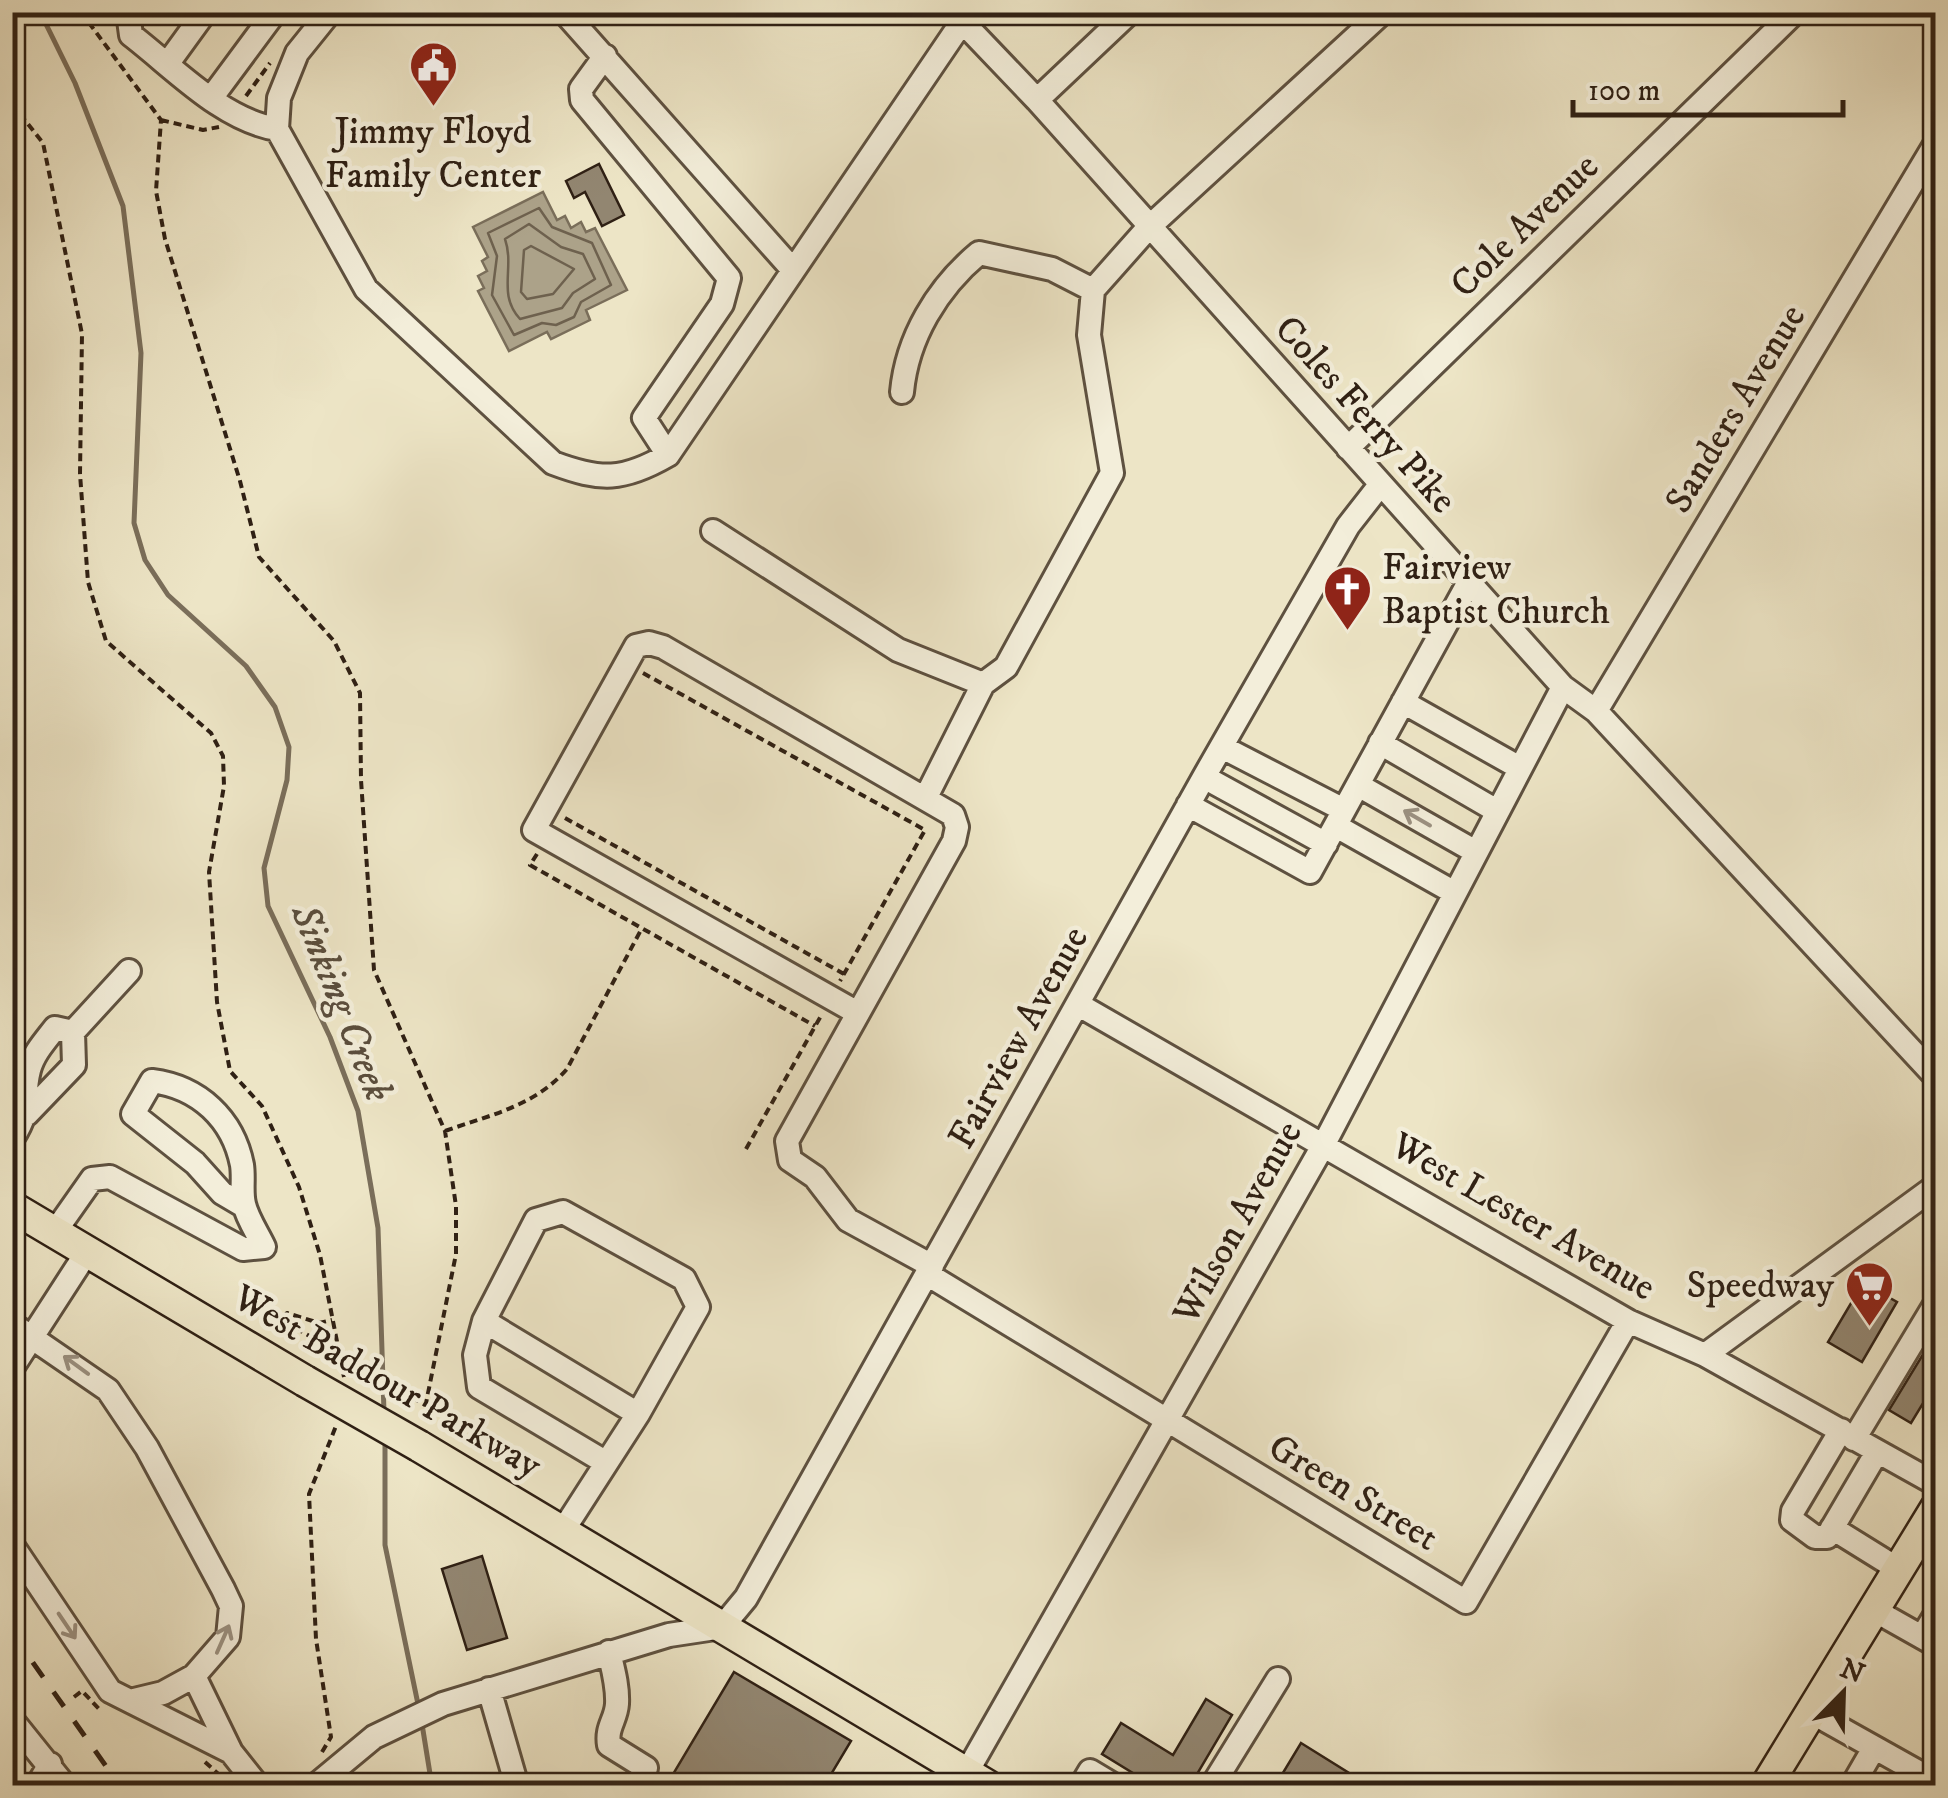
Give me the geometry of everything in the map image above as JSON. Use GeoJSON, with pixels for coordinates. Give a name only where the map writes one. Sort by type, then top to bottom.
{"type":"FeatureCollection","features":[{"type":"Feature","properties":{"kind":"main road","name":"West Baddour Parkway"},"geometry":{"type":"LineString","coordinates":[[12,1206],[304,1380],[421,1432],[562,1532],[971,1781]]}},
{"type":"Feature","properties":{"kind":"main road"},"geometry":{"type":"LineString","coordinates":[[1766,1786],[1898,1569],[1927,1541],[1936,1508]]}},
{"type":"Feature","properties":{"kind":"street"},"geometry":{"type":"LineString","coordinates":[[135,12],[129,20],[131,34],[256,126],[277,128]]}},
{"type":"Feature","properties":{"kind":"street"},"geometry":{"type":"LineString","coordinates":[[168,63],[205,12]]}},
{"type":"Feature","properties":{"kind":"street"},"geometry":{"type":"LineString","coordinates":[[212,97],[275,12]]}},
{"type":"Feature","properties":{"kind":"street"},"geometry":{"type":"LineString","coordinates":[[330,12],[297,54],[279,98],[277,128],[366,289],[553,463],[590,477],[635,474],[668,454],[957,17]]}},
{"type":"Feature","properties":{"kind":"street"},"geometry":{"type":"LineString","coordinates":[[564,12],[793,270]]}},
{"type":"Feature","properties":{"kind":"street"},"geometry":{"type":"LineString","coordinates":[[1036,100],[1130,12]]}},
{"type":"Feature","properties":{"kind":"street"},"geometry":{"type":"LineString","coordinates":[[926,797],[983,684],[1006,667],[1112,473],[1089,334],[1093,290],[1148,228],[1382,12]]}},
{"type":"Feature","properties":{"kind":"street","name":"Cole Avenue"},"geometry":{"type":"LineString","coordinates":[[1348,448],[1795,12]]}},
{"type":"Feature","properties":{"kind":"street","name":"Coles Ferry Pike"},"geometry":{"type":"LineString","coordinates":[[957,17],[1563,687],[1596,711],[1936,1077]]}},
{"type":"Feature","properties":{"kind":"street"},"geometry":{"type":"LineString","coordinates":[[605,56],[581,89],[582,100],[728,278],[722,304],[644,418],[668,454]]}},
{"type":"Feature","properties":{"kind":"street","name":"Sanders Avenue"},"geometry":{"type":"LineString","coordinates":[[1596,711],[1936,143]]}},
{"type":"Feature","properties":{"kind":"street"},"geometry":{"type":"LineString","coordinates":[[902,392],[904,365],[929,312],[951,276],[979,253],[1052,268],[1093,290]]}},
{"type":"Feature","properties":{"kind":"street","name":"Fairview Avenue"},"geometry":{"type":"LineString","coordinates":[[722,1627],[746,1598],[1348,526],[1380,485]]}},
{"type":"Feature","properties":{"kind":"street"},"geometry":{"type":"LineString","coordinates":[[713,531],[898,650],[983,684]]}},
{"type":"Feature","properties":{"kind":"street"},"geometry":{"type":"LineString","coordinates":[[1188,805],[1310,872],[1469,582]]}},
{"type":"Feature","properties":{"kind":"street"},"geometry":{"type":"LineString","coordinates":[[649,643],[953,815],[957,827],[954,841],[856,1012],[534,830],[636,646],[649,643]]}},
{"type":"Feature","properties":{"kind":"street","name":"Wilson Avenue"},"geometry":{"type":"LineString","coordinates":[[971,1781],[1167,1420],[1324,1144],[1563,687]]}},
{"type":"Feature","properties":{"kind":"street"},"geometry":{"type":"LineString","coordinates":[[1403,702],[1520,768]]}},
{"type":"Feature","properties":{"kind":"street"},"geometry":{"type":"LineString","coordinates":[[1380,744],[1498,811]]}},
{"type":"Feature","properties":{"kind":"street"},"geometry":{"type":"LineString","coordinates":[[1222,746],[1335,827],[1454,893]]}},
{"type":"Feature","properties":{"kind":"street"},"geometry":{"type":"LineString","coordinates":[[1204,777],[1335,827]]}},
{"type":"Feature","properties":{"kind":"street"},"geometry":{"type":"LineString","coordinates":[[1358,785],[1476,852]]}},
{"type":"Feature","properties":{"kind":"street"},"geometry":{"type":"LineString","coordinates":[[12,1139],[28,1114],[74,1066],[73,1032],[129,971]]}},
{"type":"Feature","properties":{"kind":"street","name":"West Lester Avenue"},"geometry":{"type":"LineString","coordinates":[[1079,1005],[1628,1321],[1704,1355],[1936,1484]]}},
{"type":"Feature","properties":{"kind":"street","name":"Green Street"},"geometry":{"type":"LineString","coordinates":[[856,1012],[787,1140],[790,1160],[816,1177],[848,1220],[1466,1602],[1628,1321]]}},
{"type":"Feature","properties":{"kind":"street"},"geometry":{"type":"LineString","coordinates":[[28,1114],[28,1072],[38,1050],[55,1028],[73,1032]]}},
{"type":"Feature","properties":{"kind":"street"},"geometry":{"type":"LineString","coordinates":[[54,1233],[92,1179],[110,1177],[243,1249],[264,1246],[244,1206],[242,1168],[233,1135],[212,1108],[177,1084],[152,1081],[133,1114],[195,1163],[222,1193],[244,1206]]}},
{"type":"Feature","properties":{"kind":"street"},"geometry":{"type":"LineString","coordinates":[[1704,1355],[1936,1186]]}},
{"type":"Feature","properties":{"kind":"street"},"geometry":{"type":"LineString","coordinates":[[562,1532],[638,1414],[698,1306],[684,1279],[563,1212],[536,1220],[484,1322],[474,1355],[479,1388],[605,1462]]}},
{"type":"Feature","properties":{"kind":"street"},"geometry":{"type":"LineString","coordinates":[[12,1368],[22,1330],[86,1252]]}},
{"type":"Feature","properties":{"kind":"street"},"geometry":{"type":"LineString","coordinates":[[1877,1452],[1826,1537],[1815,1537],[1792,1520],[1936,1303]]}},
{"type":"Feature","properties":{"kind":"street"},"geometry":{"type":"LineString","coordinates":[[484,1322],[638,1414]]}},
{"type":"Feature","properties":{"kind":"street"},"geometry":{"type":"LineString","coordinates":[[22,1330],[108,1390],[174,1496],[231,1606],[228,1637],[194,1676],[163,1693],[134,1700]]}},
{"type":"Feature","properties":{"kind":"street"},"geometry":{"type":"LineString","coordinates":[[1832,1528],[1898,1569]]}},
{"type":"Feature","properties":{"kind":"street"},"geometry":{"type":"LineString","coordinates":[[12,1545],[110,1691],[231,1752]]}},
{"type":"Feature","properties":{"kind":"street"},"geometry":{"type":"LineString","coordinates":[[1874,1610],[1929,1641],[1936,1614]]}},
{"type":"Feature","properties":{"kind":"street"},"geometry":{"type":"LineString","coordinates":[[308,1779],[396,1725],[442,1704],[670,1635],[722,1627]]}},
{"type":"Feature","properties":{"kind":"street"},"geometry":{"type":"LineString","coordinates":[[609,1652],[617,1688],[617,1710],[606,1730],[609,1745],[646,1768]]}},
{"type":"Feature","properties":{"kind":"street"},"geometry":{"type":"LineString","coordinates":[[194,1676],[231,1752],[258,1786]]}},
{"type":"Feature","properties":{"kind":"street"},"geometry":{"type":"LineString","coordinates":[[1212,1786],[1278,1679]]}},
{"type":"Feature","properties":{"kind":"street"},"geometry":{"type":"LineString","coordinates":[[489,1689],[518,1786]]}},
{"type":"Feature","properties":{"kind":"street"},"geometry":{"type":"LineString","coordinates":[[1811,1712],[1921,1780]]}},
{"type":"Feature","properties":{"kind":"street"},"geometry":{"type":"LineString","coordinates":[[12,1720],[65,1786]]}},
{"type":"Feature","properties":{"kind":"street"},"geometry":{"type":"LineString","coordinates":[[1852,1786],[1874,1748]]}},
{"type":"Feature","properties":{"kind":"street"},"geometry":{"type":"LineString","coordinates":[[37,1786],[50,1764]]}},
{"type":"Feature","properties":{"kind":"street"},"geometry":{"type":"LineString","coordinates":[[1081,1786],[1090,1771],[1115,1786]]}},
{"type":"Feature","properties":{"kind":"path"},"geometry":{"type":"LineString","coordinates":[[81,12],[161,120],[156,190],[165,239],[259,557],[344,655],[360,693],[361,780],[374,970],[445,1131],[456,1206],[456,1254],[421,1432]]}},
{"type":"Feature","properties":{"kind":"path"},"geometry":{"type":"LineString","coordinates":[[12,104],[43,143],[82,334],[80,474],[88,582],[106,641],[211,733],[223,756],[224,786],[209,872],[217,1002],[230,1071],[262,1106],[299,1187],[333,1320],[344,1372],[342,1389]]}},
{"type":"Feature","properties":{"kind":"path"},"geometry":{"type":"LineString","coordinates":[[161,120],[202,130],[226,122]]}},
{"type":"Feature","properties":{"kind":"path"},"geometry":{"type":"LineString","coordinates":[[636,668],[925,830],[836,989]]}},
{"type":"Feature","properties":{"kind":"path"},"geometry":{"type":"LineString","coordinates":[[559,815],[844,974]]}},
{"type":"Feature","properties":{"kind":"path"},"geometry":{"type":"LineString","coordinates":[[540,850],[530,866],[815,1026]]}},
{"type":"Feature","properties":{"kind":"path"},"geometry":{"type":"LineString","coordinates":[[445,1131],[531,1100],[550,1086],[567,1068],[642,928]]}},
{"type":"Feature","properties":{"kind":"path"},"geometry":{"type":"LineString","coordinates":[[746,1150],[825,1009]]}},
{"type":"Feature","properties":{"kind":"path"},"geometry":{"type":"LineString","coordinates":[[333,1320],[318,1323],[287,1312],[282,1320],[425,1405]]}},
{"type":"Feature","properties":{"kind":"path"},"geometry":{"type":"LineString","coordinates":[[314,1759],[331,1737],[316,1638],[309,1494],[333,1441],[336,1424]]}},
{"type":"Feature","properties":{"kind":"path"},"geometry":{"type":"LineString","coordinates":[[288,1786],[308,1779]]}},
{"type":"Feature","properties":{"kind":"water"},"geometry":{"type":"Polygon","coordinates":[[[543,192],[557,220],[565,216],[571,228],[581,222],[586,232],[595,228],[627,290],[586,310],[590,320],[551,339],[547,332],[509,351],[478,291],[484,288],[478,276],[487,271],[482,261],[488,257],[473,227],[543,192]]]}},
{"type":"Feature","properties":{"kind":"building"},"geometry":{"type":"Polygon","coordinates":[[[599,164],[624,215],[602,226],[585,192],[574,198],[566,181],[599,164]]]}},
{"type":"Feature","properties":{"kind":"building"},"geometry":{"type":"Polygon","coordinates":[[[1863,1283],[1897,1302],[1862,1362],[1828,1342],[1863,1283]]]}},
{"type":"Feature","properties":{"kind":"building"},"geometry":{"type":"Polygon","coordinates":[[[1936,1333],[1936,1382],[1911,1423],[1889,1410],[1936,1333]]]}},
{"type":"Feature","properties":{"kind":"building"},"geometry":{"type":"Polygon","coordinates":[[[482,1556],[507,1638],[467,1650],[442,1569],[482,1556]]]}},
{"type":"Feature","properties":{"kind":"building"},"geometry":{"type":"Polygon","coordinates":[[[734,1672],[851,1741],[824,1786],[666,1786],[734,1672]]]}},
{"type":"Feature","properties":{"kind":"building"},"geometry":{"type":"Polygon","coordinates":[[[1206,1699],[1232,1715],[1190,1786],[1154,1786],[1102,1754],[1121,1723],[1173,1755],[1206,1699]]]}},
{"type":"Feature","properties":{"kind":"building"},"geometry":{"type":"Polygon","coordinates":[[[1301,1743],[1370,1786],[1275,1786],[1301,1743]]]}},
{"type":"Feature","properties":{"kind":"waterway","name":"Sinking Creek"},"geometry":{"type":"LineString","coordinates":[[40,12],[75,83],[123,206],[141,353],[134,523],[145,560],[168,595],[246,666],[275,707],[289,747],[287,780],[264,868],[268,906],[330,1037],[358,1111],[378,1228],[384,1412]]}},
{"type":"Feature","properties":{"kind":"waterway","name":"Sinking Creek"},"geometry":{"type":"LineString","coordinates":[[385,1438],[385,1545],[419,1709]]}},
{"type":"Feature","properties":{"kind":"waterway","name":"Sinking Creek"},"geometry":{"type":"LineString","coordinates":[[422,1724],[432,1786]]}},
{"type":"Feature","properties":{"kind":"railway"},"geometry":{"type":"LineString","coordinates":[[12,1633],[120,1786]]}},
{"type":"Feature","properties":{"kind":"place","name":"Jimmy Floyd Family Center"},"geometry":{"type":"Point","coordinates":[433,108]}},
{"type":"Feature","properties":{"kind":"place","name":"Fairview Baptist Church"},"geometry":{"type":"Point","coordinates":[1347,632]}},
{"type":"Feature","properties":{"kind":"place","name":"Speedway"},"geometry":{"type":"Point","coordinates":[1869,1328]}}]}
